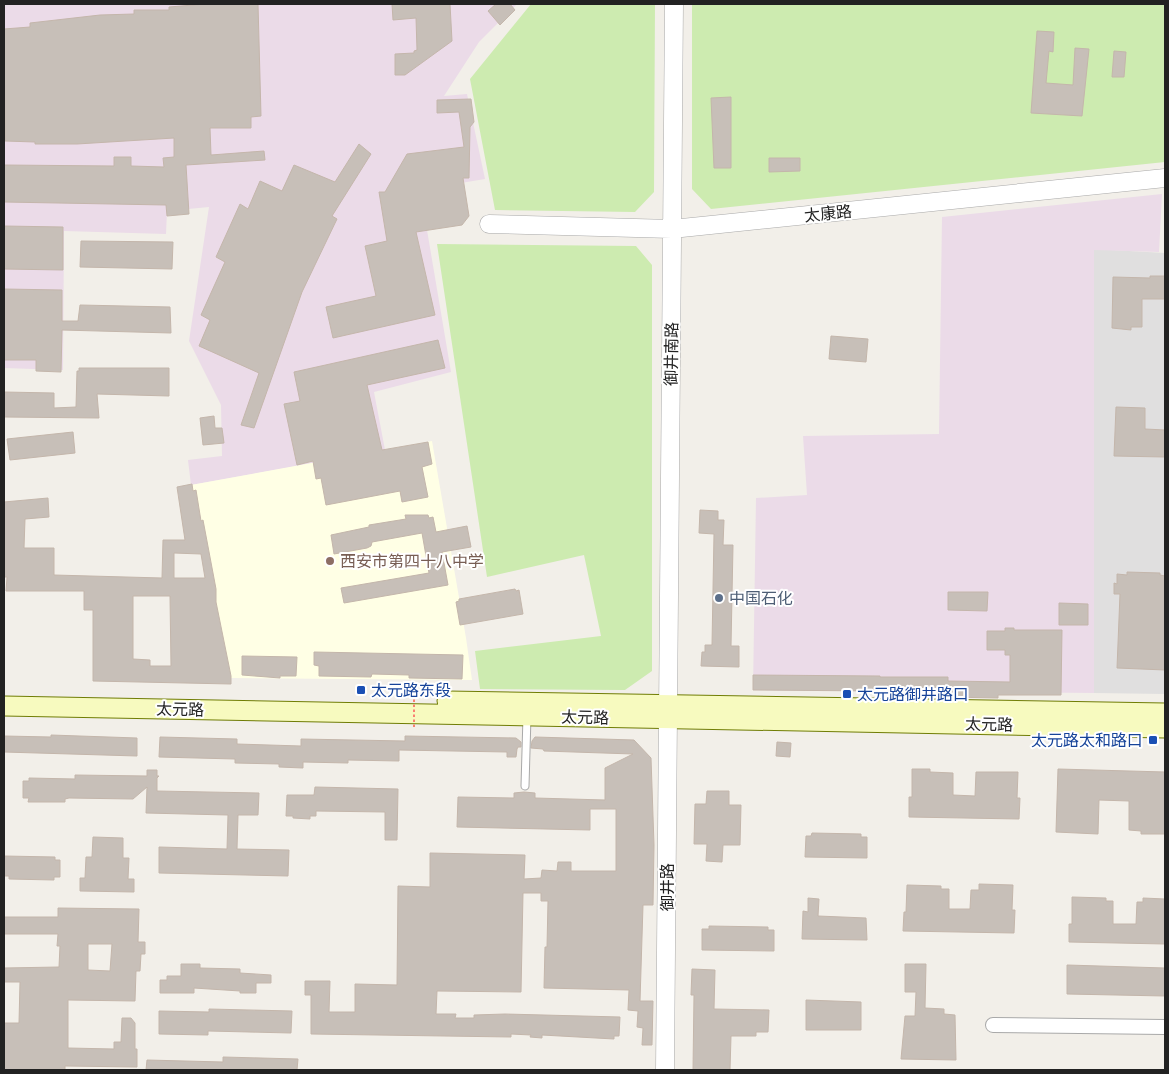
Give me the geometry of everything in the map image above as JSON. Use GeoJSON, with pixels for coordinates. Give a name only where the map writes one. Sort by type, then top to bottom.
{"type":"FeatureCollection","features":[{"type":"Feature","properties":{"kind":"main road","name":"太元路"},"geometry":{"type":"LineString","coordinates":[[4,694],[668,711],[1165,728]]}},
{"type":"Feature","properties":{"kind":"main road","name":"太元路"},"geometry":{"type":"LineString","coordinates":[[4,706],[527,716],[668,711],[1165,713]]}},
{"type":"Feature","properties":{"kind":"street","name":"御井南路"},"geometry":{"type":"LineString","coordinates":[[668,711],[674,4]]}},
{"type":"Feature","properties":{"kind":"street","name":"太康路"},"geometry":{"type":"LineString","coordinates":[[489,224],[672,229],[1165,178]]}},
{"type":"Feature","properties":{"kind":"street","name":"御井路"},"geometry":{"type":"LineString","coordinates":[[665,1070],[668,711]]}},
{"type":"Feature","properties":{"kind":"street"},"geometry":{"type":"LineString","coordinates":[[993,1025],[1165,1027]]}},
{"type":"Feature","properties":{"kind":"lane"},"geometry":{"type":"LineString","coordinates":[[525,786],[527,716]]}},
{"type":"Feature","properties":{"kind":"path"},"geometry":{"type":"LineString","coordinates":[[414,684],[414,727]]}},
{"type":"Feature","properties":{"kind":"shaded area"},"geometry":{"type":"Polygon","coordinates":[[[4,4],[517,4],[479,42],[444,96],[467,94],[485,179],[461,183],[427,230],[451,372],[374,392],[385,450],[191,485],[188,460],[222,456],[221,405],[189,341],[209,207],[167,211],[166,234],[64,231],[63,370],[4,368],[4,4]]]}},
{"type":"Feature","properties":{"kind":"shaded area"},"geometry":{"type":"Polygon","coordinates":[[[1162,194],[1159,252],[1094,250],[1094,693],[753,690],[756,498],[807,495],[803,436],[939,434],[942,217],[1162,194]]]}},
{"type":"Feature","properties":{"kind":"shaded area"},"geometry":{"type":"Polygon","coordinates":[[[1094,249],[1165,253],[1165,694],[1094,693],[1094,249]]]}},
{"type":"Feature","properties":{"kind":"shaded area","name":"西安市第四十八中学"},"geometry":{"type":"Polygon","coordinates":[[[432,441],[472,680],[231,678],[191,485],[432,441]]]}},
{"type":"Feature","properties":{"kind":"green space"},"geometry":{"type":"Polygon","coordinates":[[[531,4],[655,4],[654,192],[635,212],[495,210],[470,79],[531,4]]]}},
{"type":"Feature","properties":{"kind":"green space"},"geometry":{"type":"Polygon","coordinates":[[[692,4],[1165,4],[1165,162],[711,209],[692,189],[692,4]]]}},
{"type":"Feature","properties":{"kind":"green space"},"geometry":{"type":"Polygon","coordinates":[[[437,244],[636,246],[652,265],[652,671],[625,690],[480,689],[475,651],[601,636],[584,555],[487,577],[437,244]]]}},
{"type":"Feature","properties":{"kind":"building"},"geometry":{"type":"Polygon","coordinates":[[[205,4],[258,4],[261,116],[251,117],[251,128],[210,128],[211,155],[264,151],[265,160],[186,165],[189,214],[167,216],[166,205],[4,202],[4,165],[114,166],[114,157],[131,157],[131,166],[164,167],[163,158],[174,157],[174,138],[77,144],[35,144],[35,142],[5,141],[4,29],[30,27],[30,23],[100,15],[134,14],[134,10],[169,10],[169,7],[205,4]]]}},
{"type":"Feature","properties":{"kind":"building"},"geometry":{"type":"Polygon","coordinates":[[[392,4],[450,4],[452,41],[405,75],[395,75],[395,54],[414,53],[417,50],[416,18],[393,20],[392,4]]]}},
{"type":"Feature","properties":{"kind":"building"},"geometry":{"type":"Polygon","coordinates":[[[496,4],[510,4],[515,10],[500,25],[488,11],[496,4]]]}},
{"type":"Feature","properties":{"kind":"building"},"geometry":{"type":"Polygon","coordinates":[[[1037,31],[1054,32],[1053,52],[1049,51],[1046,83],[1073,85],[1075,48],[1089,49],[1082,116],[1031,113],[1037,31]]]}},
{"type":"Feature","properties":{"kind":"building"},"geometry":{"type":"Polygon","coordinates":[[[1114,51],[1126,52],[1124,77],[1112,77],[1114,51]]]}},
{"type":"Feature","properties":{"kind":"building"},"geometry":{"type":"Polygon","coordinates":[[[731,97],[731,168],[714,168],[711,98],[731,97]]]}},
{"type":"Feature","properties":{"kind":"building"},"geometry":{"type":"Polygon","coordinates":[[[471,99],[474,122],[470,127],[469,178],[463,178],[469,216],[462,225],[416,232],[435,315],[333,338],[326,307],[376,296],[365,246],[387,241],[379,192],[385,192],[407,154],[464,147],[459,112],[437,113],[437,100],[471,99]]]}},
{"type":"Feature","properties":{"kind":"building"},"geometry":{"type":"Polygon","coordinates":[[[359,144],[371,154],[332,216],[337,219],[302,292],[254,428],[241,425],[259,373],[199,346],[210,320],[201,315],[225,262],[216,257],[240,204],[248,209],[260,181],[282,191],[294,165],[335,182],[359,144]]]}},
{"type":"Feature","properties":{"kind":"building"},"geometry":{"type":"Polygon","coordinates":[[[769,158],[800,158],[800,171],[769,172],[769,158]]]}},
{"type":"Feature","properties":{"kind":"building"},"geometry":{"type":"Polygon","coordinates":[[[4,226],[63,227],[63,270],[4,269],[4,226]]]}},
{"type":"Feature","properties":{"kind":"building"},"geometry":{"type":"Polygon","coordinates":[[[81,241],[173,242],[172,269],[80,267],[81,241]]]}},
{"type":"Feature","properties":{"kind":"building"},"geometry":{"type":"Polygon","coordinates":[[[1150,276],[1165,276],[1165,299],[1142,299],[1142,327],[1131,327],[1131,330],[1112,328],[1113,277],[1150,278],[1150,276]]]}},
{"type":"Feature","properties":{"kind":"building"},"geometry":{"type":"Polygon","coordinates":[[[4,289],[62,290],[62,321],[78,321],[80,305],[170,307],[171,333],[62,330],[61,372],[36,371],[36,360],[4,360],[4,289]]]}},
{"type":"Feature","properties":{"kind":"building"},"geometry":{"type":"Polygon","coordinates":[[[831,336],[868,339],[866,362],[829,359],[831,336]]]}},
{"type":"Feature","properties":{"kind":"building"},"geometry":{"type":"Polygon","coordinates":[[[438,340],[445,368],[367,385],[382,450],[428,442],[432,464],[422,467],[428,497],[402,502],[400,491],[326,505],[321,478],[316,479],[313,461],[297,465],[284,404],[300,401],[294,372],[438,340]]]}},
{"type":"Feature","properties":{"kind":"building"},"geometry":{"type":"Polygon","coordinates":[[[79,368],[169,368],[169,396],[97,394],[99,418],[4,417],[4,392],[54,393],[54,408],[76,407],[77,371],[79,371],[79,368]]]}},
{"type":"Feature","properties":{"kind":"building"},"geometry":{"type":"Polygon","coordinates":[[[1116,407],[1145,408],[1145,429],[1165,430],[1165,457],[1114,456],[1116,407]]]}},
{"type":"Feature","properties":{"kind":"building"},"geometry":{"type":"Polygon","coordinates":[[[214,416],[215,428],[222,428],[224,443],[203,445],[200,418],[214,416]]]}},
{"type":"Feature","properties":{"kind":"building"},"geometry":{"type":"Polygon","coordinates":[[[73,432],[75,453],[10,460],[7,439],[73,432]]]}},
{"type":"Feature","properties":{"kind":"building"},"geometry":{"type":"Polygon","coordinates":[[[192,484],[193,491],[196,490],[216,589],[216,602],[231,684],[93,681],[93,610],[84,610],[84,591],[6,591],[7,577],[4,577],[4,502],[48,498],[49,517],[25,519],[24,548],[54,548],[54,575],[162,578],[163,540],[185,540],[177,487],[192,484]],[[174,553],[174,578],[205,578],[201,554],[174,553]],[[133,596],[133,659],[150,660],[150,666],[171,666],[170,596],[133,596]]]}},
{"type":"Feature","properties":{"kind":"building"},"geometry":{"type":"Polygon","coordinates":[[[700,510],[718,511],[718,520],[724,520],[723,545],[733,545],[731,646],[739,646],[739,667],[701,666],[702,652],[705,652],[705,645],[712,645],[714,534],[699,533],[700,510]]]}},
{"type":"Feature","properties":{"kind":"building"},"geometry":{"type":"Polygon","coordinates":[[[405,515],[428,515],[429,518],[433,517],[436,532],[467,526],[471,547],[442,552],[448,585],[344,603],[341,588],[429,573],[422,533],[372,542],[371,546],[367,548],[334,554],[331,535],[369,527],[369,525],[406,519],[405,515]]]}},
{"type":"Feature","properties":{"kind":"building"},"geometry":{"type":"Polygon","coordinates":[[[1127,572],[1160,573],[1160,575],[1165,576],[1165,670],[1117,668],[1120,594],[1114,594],[1114,583],[1117,584],[1117,574],[1127,575],[1127,572]]]}},
{"type":"Feature","properties":{"kind":"building"},"geometry":{"type":"Polygon","coordinates":[[[515,589],[516,591],[519,590],[523,614],[460,625],[456,602],[459,599],[515,589]]]}},
{"type":"Feature","properties":{"kind":"building"},"geometry":{"type":"Polygon","coordinates":[[[948,592],[988,592],[987,611],[948,610],[948,592]]]}},
{"type":"Feature","properties":{"kind":"building"},"geometry":{"type":"Polygon","coordinates":[[[1059,603],[1088,604],[1088,625],[1059,625],[1059,603]]]}},
{"type":"Feature","properties":{"kind":"building"},"geometry":{"type":"Polygon","coordinates":[[[1005,628],[1014,628],[1014,630],[1062,630],[1061,695],[998,695],[998,698],[948,697],[948,693],[880,694],[880,691],[753,690],[753,675],[948,677],[948,681],[1010,682],[1010,655],[1005,655],[1005,650],[987,650],[987,631],[1005,631],[1005,628]]]}},
{"type":"Feature","properties":{"kind":"building"},"geometry":{"type":"Polygon","coordinates":[[[314,652],[463,655],[462,679],[409,678],[409,675],[372,674],[371,677],[319,676],[319,666],[314,665],[314,652]]]}},
{"type":"Feature","properties":{"kind":"building"},"geometry":{"type":"Polygon","coordinates":[[[242,656],[297,657],[296,676],[280,676],[280,678],[242,675],[242,656]]]}},
{"type":"Feature","properties":{"kind":"building"},"geometry":{"type":"Polygon","coordinates":[[[51,735],[137,738],[137,756],[4,752],[4,736],[51,737],[51,735]]]}},
{"type":"Feature","properties":{"kind":"building"},"geometry":{"type":"Polygon","coordinates":[[[405,736],[516,738],[521,742],[521,747],[517,749],[516,757],[507,757],[507,752],[399,750],[399,761],[348,760],[348,763],[303,762],[303,768],[279,767],[279,764],[235,763],[235,759],[159,757],[160,737],[237,739],[237,744],[301,746],[301,739],[405,741],[405,736]]]}},
{"type":"Feature","properties":{"kind":"building"},"geometry":{"type":"Polygon","coordinates":[[[535,737],[634,740],[651,758],[654,845],[653,905],[643,905],[640,1001],[653,1001],[652,1045],[642,1045],[643,1028],[637,1027],[638,1011],[628,1010],[629,990],[544,988],[548,901],[541,901],[541,893],[523,893],[521,992],[437,991],[436,1014],[456,1014],[455,1018],[474,1018],[474,1015],[505,1014],[620,1017],[619,1036],[614,1036],[614,1039],[542,1035],[542,1038],[530,1037],[531,1035],[511,1034],[511,1037],[311,1034],[311,995],[305,995],[305,981],[330,981],[329,1012],[355,1012],[355,984],[397,985],[398,886],[430,887],[430,853],[525,855],[524,879],[541,878],[542,870],[557,871],[558,862],[571,862],[571,871],[616,871],[616,809],[590,809],[590,830],[457,827],[458,797],[514,798],[514,793],[524,792],[535,793],[535,798],[605,800],[605,768],[633,754],[544,751],[543,749],[531,748],[535,737]]]}},
{"type":"Feature","properties":{"kind":"building"},"geometry":{"type":"Polygon","coordinates":[[[777,742],[791,743],[790,757],[776,756],[777,742]]]}},
{"type":"Feature","properties":{"kind":"building"},"geometry":{"type":"Polygon","coordinates":[[[912,769],[930,769],[930,772],[953,773],[953,795],[975,796],[976,772],[1018,772],[1017,798],[1020,798],[1019,819],[909,817],[909,797],[912,797],[912,769]]]}},
{"type":"Feature","properties":{"kind":"building"},"geometry":{"type":"Polygon","coordinates":[[[1058,769],[1165,772],[1165,834],[1141,834],[1141,831],[1129,830],[1129,801],[1099,800],[1098,834],[1056,832],[1058,769]]]}},
{"type":"Feature","properties":{"kind":"building"},"geometry":{"type":"Polygon","coordinates":[[[147,770],[157,770],[157,776],[159,776],[157,778],[157,791],[259,793],[258,815],[238,815],[237,849],[289,850],[288,876],[159,873],[159,847],[227,849],[228,815],[146,813],[147,787],[133,799],[69,798],[65,799],[65,802],[28,802],[29,798],[23,798],[23,781],[29,781],[29,778],[75,779],[75,775],[147,776],[147,770]]]}},
{"type":"Feature","properties":{"kind":"building"},"geometry":{"type":"Polygon","coordinates":[[[315,787],[398,789],[397,840],[385,840],[385,812],[316,811],[316,816],[310,816],[310,819],[286,816],[287,795],[314,795],[315,787]]]}},
{"type":"Feature","properties":{"kind":"building"},"geometry":{"type":"Polygon","coordinates":[[[707,791],[729,791],[729,805],[741,805],[740,845],[723,845],[722,862],[706,861],[707,844],[694,844],[695,804],[706,804],[707,791]]]}},
{"type":"Feature","properties":{"kind":"building"},"geometry":{"type":"Polygon","coordinates":[[[812,833],[861,834],[861,837],[867,837],[867,858],[805,857],[806,836],[811,836],[812,833]]]}},
{"type":"Feature","properties":{"kind":"building"},"geometry":{"type":"Polygon","coordinates":[[[93,837],[123,838],[123,858],[129,858],[128,879],[134,879],[134,892],[80,891],[80,878],[85,878],[86,857],[92,857],[93,837]]]}},
{"type":"Feature","properties":{"kind":"building"},"geometry":{"type":"Polygon","coordinates":[[[4,856],[55,857],[55,860],[60,860],[60,877],[54,877],[54,880],[9,879],[9,876],[4,876],[4,856]]]}},
{"type":"Feature","properties":{"kind":"building"},"geometry":{"type":"Polygon","coordinates":[[[979,884],[1013,885],[1012,910],[1015,910],[1014,933],[903,931],[907,885],[941,886],[941,889],[949,889],[949,909],[970,909],[971,890],[979,890],[979,884]]]}},
{"type":"Feature","properties":{"kind":"building"},"geometry":{"type":"Polygon","coordinates":[[[1072,897],[1106,898],[1106,901],[1113,901],[1113,924],[1136,924],[1137,902],[1143,902],[1143,898],[1165,899],[1165,944],[1069,942],[1069,924],[1072,924],[1072,897]]]}},
{"type":"Feature","properties":{"kind":"building"},"geometry":{"type":"Polygon","coordinates":[[[808,898],[819,899],[818,916],[866,918],[867,940],[802,939],[803,911],[808,912],[808,898]]]}},
{"type":"Feature","properties":{"kind":"building"},"geometry":{"type":"Polygon","coordinates":[[[58,908],[139,909],[138,942],[145,942],[145,954],[141,954],[140,971],[136,971],[135,1001],[68,1000],[68,1048],[114,1049],[114,1042],[121,1042],[122,1018],[131,1018],[135,1023],[137,1067],[65,1066],[65,1070],[4,1070],[4,1023],[19,1023],[20,982],[4,982],[4,968],[59,967],[60,946],[57,946],[58,934],[4,934],[4,917],[58,917],[58,908]],[[88,944],[88,970],[110,971],[112,944],[88,944]]]}},
{"type":"Feature","properties":{"kind":"building"},"geometry":{"type":"Polygon","coordinates":[[[709,926],[768,927],[768,930],[774,930],[774,951],[702,950],[702,929],[709,929],[709,926]]]}},
{"type":"Feature","properties":{"kind":"building"},"geometry":{"type":"Polygon","coordinates":[[[181,964],[200,964],[200,968],[240,969],[240,973],[271,975],[271,983],[256,983],[256,993],[194,988],[194,993],[160,993],[160,980],[167,980],[167,976],[181,976],[181,964]]]}},
{"type":"Feature","properties":{"kind":"building"},"geometry":{"type":"Polygon","coordinates":[[[905,964],[926,964],[925,1008],[944,1009],[944,1014],[955,1015],[956,1060],[901,1059],[905,1016],[915,1016],[916,992],[905,992],[905,964]]]}},
{"type":"Feature","properties":{"kind":"building"},"geometry":{"type":"Polygon","coordinates":[[[1067,965],[1165,968],[1165,996],[1067,994],[1067,965]]]}},
{"type":"Feature","properties":{"kind":"building"},"geometry":{"type":"Polygon","coordinates":[[[692,969],[715,970],[714,1009],[769,1010],[768,1032],[756,1032],[756,1036],[731,1036],[730,1070],[693,1070],[694,995],[691,995],[692,969]]]}},
{"type":"Feature","properties":{"kind":"building"},"geometry":{"type":"Polygon","coordinates":[[[806,1000],[861,1002],[861,1030],[806,1030],[806,1000]]]}},
{"type":"Feature","properties":{"kind":"building"},"geometry":{"type":"Polygon","coordinates":[[[209,1009],[292,1011],[291,1033],[208,1031],[208,1035],[159,1034],[159,1011],[209,1012],[209,1009]]]}},
{"type":"Feature","properties":{"kind":"building"},"geometry":{"type":"Polygon","coordinates":[[[223,1057],[298,1059],[297,1070],[146,1070],[147,1060],[223,1062],[223,1057]]]}},
{"type":"Feature","properties":{"kind":"place","name":"西安市第四十八中学"},"geometry":{"type":"Point","coordinates":[330,561]}},
{"type":"Feature","properties":{"kind":"place","name":"中国石化"},"geometry":{"type":"Point","coordinates":[719,598]}},
{"type":"Feature","properties":{"kind":"place","name":"太元路东段"},"geometry":{"type":"Point","coordinates":[361,690]}},
{"type":"Feature","properties":{"kind":"place","name":"太元路御井路口"},"geometry":{"type":"Point","coordinates":[847,694]}},
{"type":"Feature","properties":{"kind":"place","name":"太元路太和路口"},"geometry":{"type":"Point","coordinates":[1153,740]}}]}
